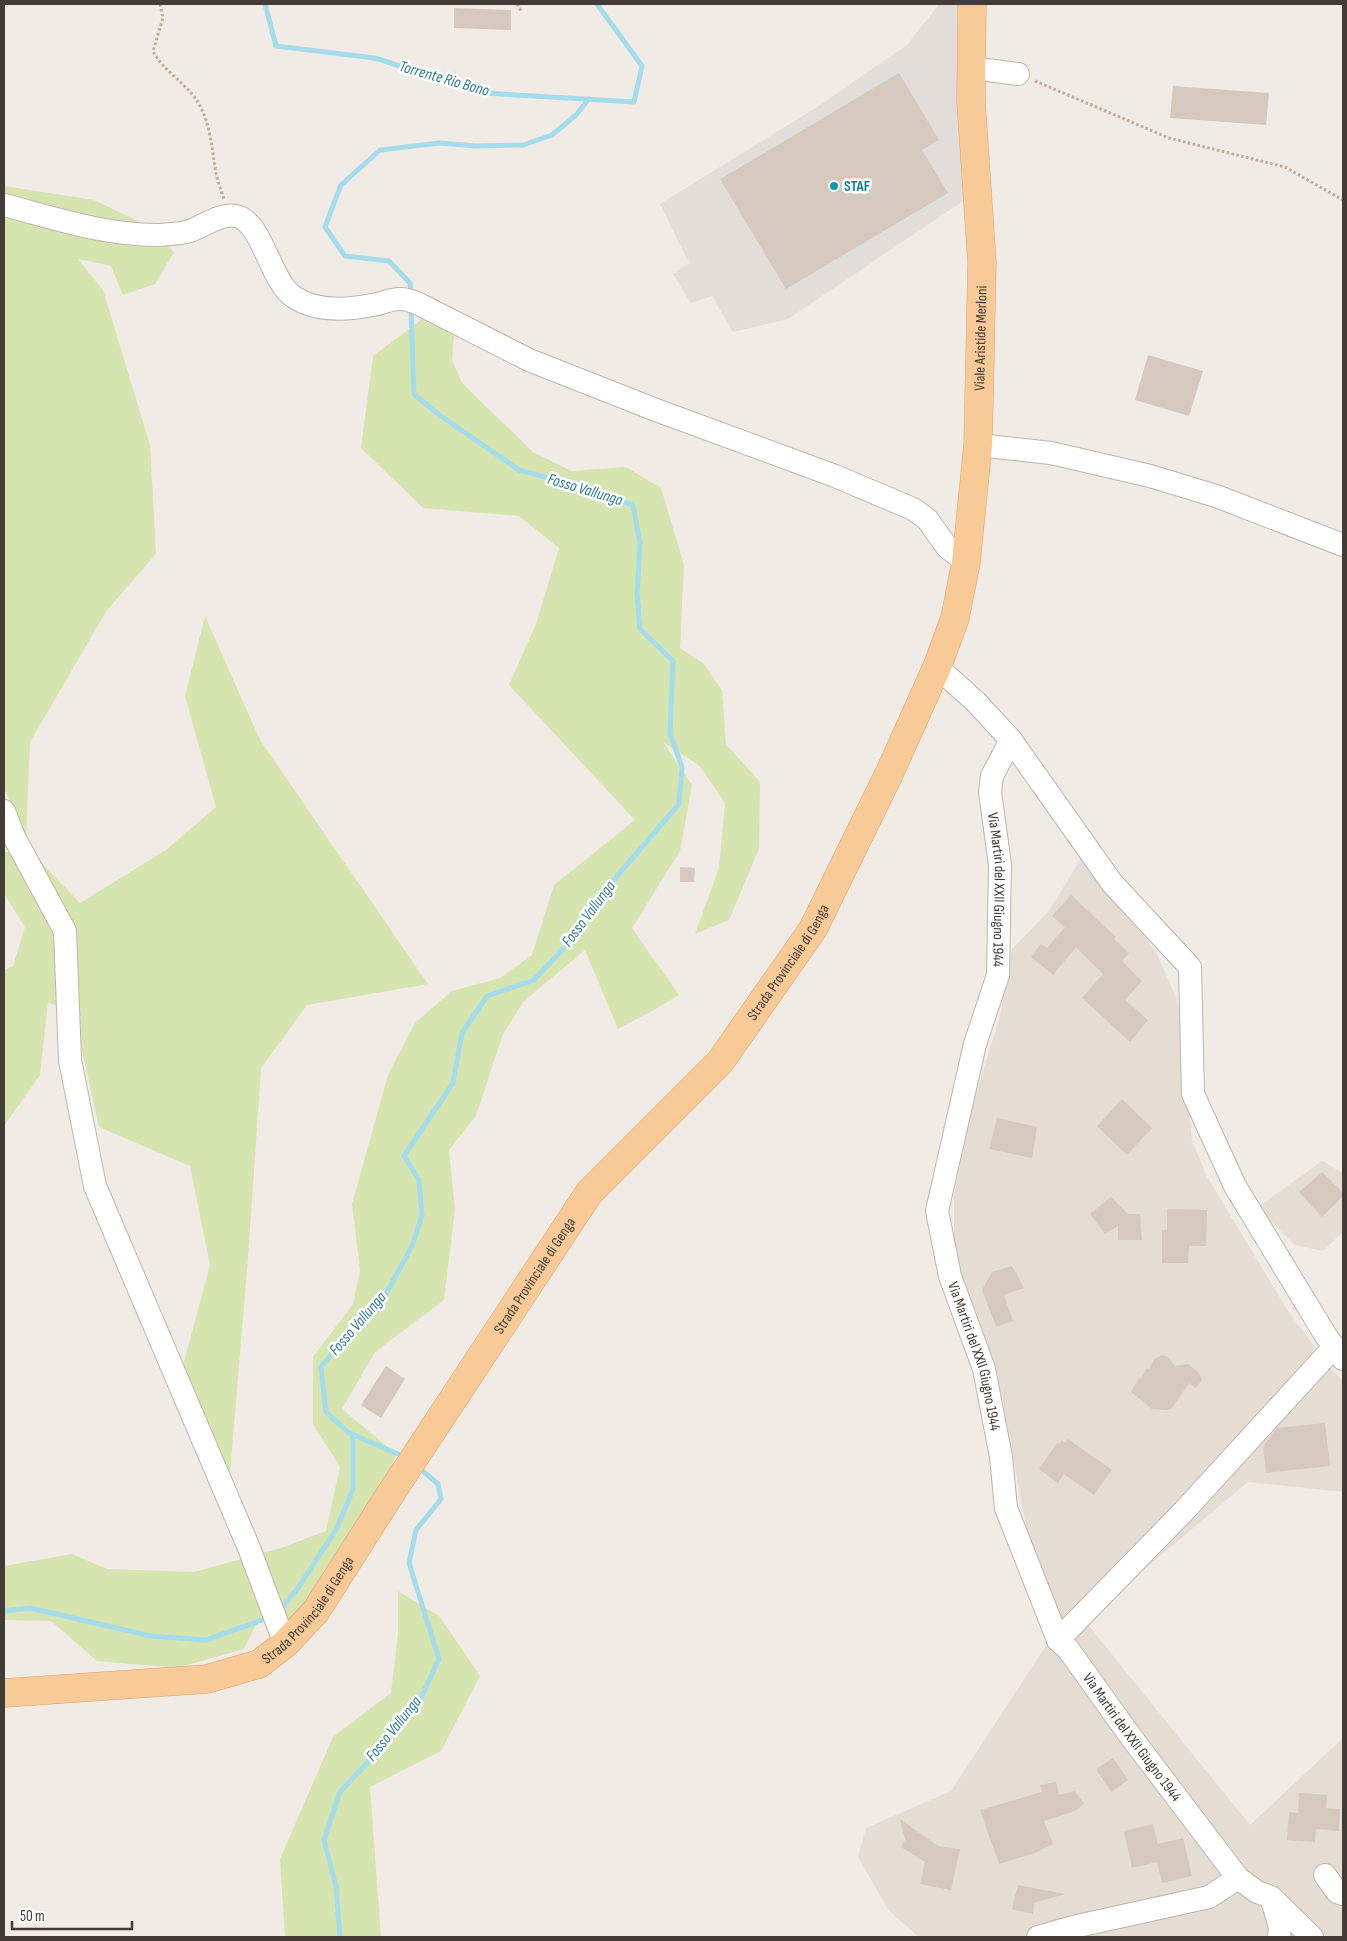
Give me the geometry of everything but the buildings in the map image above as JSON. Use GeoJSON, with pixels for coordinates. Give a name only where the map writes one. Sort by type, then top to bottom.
{"type":"FeatureCollection","features":[{"type":"Feature","properties":{"kind":"main road","name":"Viale Aristide Merloni"},"geometry":{"type":"LineString","coordinates":[[937,667],[956,618],[966,562],[978,445],[982,263],[972,102],[972,4]]}},
{"type":"Feature","properties":{"kind":"main road","name":"Strada Provinciale di Genga"},"geometry":{"type":"LineString","coordinates":[[4,1693],[207,1679],[259,1664],[278,1624],[316,1611],[393,1490],[589,1193],[720,1062],[813,929],[889,774],[937,667]]}},
{"type":"Feature","properties":{"kind":"street"},"geometry":{"type":"LineString","coordinates":[[972,68],[1018,74]]}},
{"type":"Feature","properties":{"kind":"street"},"geometry":{"type":"LineString","coordinates":[[4,205],[116,232],[138,234],[182,233],[229,215],[238,216],[247,222],[257,236],[283,286],[293,296],[304,302],[321,307],[346,308],[372,305],[388,300],[411,301],[529,360],[656,410],[835,476],[913,509],[927,519],[947,547],[966,562]]}},
{"type":"Feature","properties":{"kind":"street"},"geometry":{"type":"LineString","coordinates":[[978,445],[1051,453],[1150,476],[1216,496],[1343,546]]}},
{"type":"Feature","properties":{"kind":"street"},"geometry":{"type":"LineString","coordinates":[[937,667],[976,702],[1011,740],[1112,883],[1190,967],[1193,1094],[1235,1186],[1339,1353],[1058,1640]]}},
{"type":"Feature","properties":{"kind":"street","name":"Via Martiri del XXII Giugno 1944"},"geometry":{"type":"LineString","coordinates":[[1011,740],[992,776],[990,792],[1000,865],[998,975],[975,1044],[937,1211],[950,1276],[984,1368],[1001,1457],[1006,1508],[1058,1640],[1068,1649],[1131,1737],[1238,1878],[1257,1892],[1271,1897],[1312,1937]]}},
{"type":"Feature","properties":{"kind":"street"},"geometry":{"type":"LineString","coordinates":[[4,811],[14,836],[65,932],[70,1060],[95,1186],[214,1466],[278,1624]]}},
{"type":"Feature","properties":{"kind":"street"},"geometry":{"type":"LineString","coordinates":[[1325,1875],[1337,1892],[1343,1894]]}},
{"type":"Feature","properties":{"kind":"street"},"geometry":{"type":"LineString","coordinates":[[1038,1937],[1073,1927],[1209,1897],[1238,1878]]}},
{"type":"Feature","properties":{"kind":"street"},"geometry":{"type":"LineString","coordinates":[[1271,1897],[1280,1927],[1279,1937]]}},
{"type":"Feature","properties":{"kind":"path"},"geometry":{"type":"LineString","coordinates":[[160,4],[163,18],[153,51],[158,62],[193,94],[201,106],[212,138],[216,174],[229,215]]}},
{"type":"Feature","properties":{"kind":"path"},"geometry":{"type":"LineString","coordinates":[[517,4],[521,11]]}},
{"type":"Feature","properties":{"kind":"path"},"geometry":{"type":"LineString","coordinates":[[1018,74],[1169,138],[1285,168],[1343,200]]}},
{"type":"Feature","properties":{"kind":"shaded area"},"geometry":{"type":"Polygon","coordinates":[[[939,4],[958,4],[963,201],[788,319],[733,332],[712,296],[691,303],[673,274],[689,263],[660,204],[814,109],[907,45],[939,4]]]}},
{"type":"Feature","properties":{"kind":"shaded area"},"geometry":{"type":"Polygon","coordinates":[[[1083,856],[1156,952],[1177,1000],[1192,1140],[1206,1175],[1288,1311],[1331,1369],[1343,1381],[1343,1492],[1248,1482],[1084,1620],[1250,1825],[1343,1738],[1343,1937],[919,1937],[889,1911],[858,1857],[866,1828],[951,1791],[1059,1626],[1028,1537],[1001,1392],[954,1255],[954,1197],[968,1120],[999,1019],[1012,949],[1048,912],[1083,856]]]}},
{"type":"Feature","properties":{"kind":"shaded area"},"geometry":{"type":"Polygon","coordinates":[[[1322,1161],[1343,1173],[1343,1232],[1323,1251],[1295,1245],[1257,1208],[1322,1161]]]}},
{"type":"Feature","properties":{"kind":"green space"},"geometry":{"type":"Polygon","coordinates":[[[4,186],[94,200],[146,225],[174,252],[155,284],[123,295],[111,266],[78,259],[103,290],[150,445],[156,554],[107,610],[30,742],[26,837],[4,788],[4,186]]]}},
{"type":"Feature","properties":{"kind":"green space"},"geometry":{"type":"Polygon","coordinates":[[[426,316],[454,336],[452,360],[462,383],[533,452],[571,471],[626,467],[661,488],[684,565],[680,648],[703,663],[722,690],[726,744],[760,782],[759,849],[729,920],[695,934],[719,868],[725,803],[700,766],[663,742],[692,785],[680,851],[632,928],[679,995],[618,1029],[585,950],[523,1002],[503,1034],[476,1116],[449,1150],[455,1209],[444,1300],[375,1352],[342,1409],[396,1454],[377,1508],[308,1613],[286,1623],[259,1619],[244,1649],[177,1668],[97,1661],[51,1621],[4,1620],[4,1566],[72,1554],[107,1569],[194,1572],[281,1548],[326,1531],[340,1467],[313,1424],[313,1357],[353,1304],[360,1270],[352,1204],[388,1075],[415,1023],[452,991],[500,978],[532,955],[554,885],[635,820],[509,685],[536,624],[559,548],[519,516],[423,508],[361,448],[373,356],[426,316]]]}},
{"type":"Feature","properties":{"kind":"green space"},"geometry":{"type":"Polygon","coordinates":[[[205,616],[260,740],[428,984],[307,1005],[261,1068],[248,1258],[229,1486],[181,1373],[210,1265],[190,1166],[99,1127],[74,1014],[48,1002],[40,1075],[4,1126],[4,970],[13,966],[25,927],[4,894],[4,852],[30,851],[80,903],[166,850],[216,807],[185,696],[205,616]]]}},
{"type":"Feature","properties":{"kind":"green space"},"geometry":{"type":"Polygon","coordinates":[[[398,1591],[439,1616],[480,1676],[441,1751],[370,1787],[381,1937],[285,1937],[280,1859],[333,1737],[391,1693],[398,1634],[398,1591]]]}},
{"type":"Feature","properties":{"kind":"waterway","name":"Torrente Rio Bono"},"geometry":{"type":"LineString","coordinates":[[265,4],[276,46],[375,58],[484,93],[634,102],[642,66],[597,4]]}},
{"type":"Feature","properties":{"kind":"waterway","name":"Fosso Vallunga"},"geometry":{"type":"LineString","coordinates":[[411,295],[410,283],[389,261],[345,256],[325,227],[341,185],[380,150],[440,143],[476,146],[523,145],[552,135],[576,115],[589,99]]}},
{"type":"Feature","properties":{"kind":"waterway","name":"Fosso Vallunga"},"geometry":{"type":"LineString","coordinates":[[405,1457],[349,1433],[326,1412],[321,1367],[386,1294],[412,1246],[422,1215],[419,1180],[404,1156],[453,1083],[462,1033],[487,996],[534,980],[575,936],[617,876],[679,804],[682,767],[670,734],[673,661],[640,629],[637,594],[640,543],[633,505],[567,483],[519,470],[438,414],[414,394],[411,306]]}},
{"type":"Feature","properties":{"kind":"waterway"},"geometry":{"type":"LineString","coordinates":[[279,1611],[298,1588],[337,1528],[353,1489],[353,1434]]}},
{"type":"Feature","properties":{"kind":"waterway","name":"Fosso Vallunga"},"geometry":{"type":"LineString","coordinates":[[340,1937],[336,1887],[324,1840],[340,1792],[371,1759],[420,1700],[439,1659],[409,1563],[416,1530],[441,1499],[438,1484],[418,1467]]}},
{"type":"Feature","properties":{"kind":"waterway"},"geometry":{"type":"LineString","coordinates":[[4,1611],[30,1608],[151,1636],[206,1640],[268,1618]]}},
{"type":"Feature","properties":{"kind":"place","name":"STAF"},"geometry":{"type":"Point","coordinates":[834,186]}}]}
